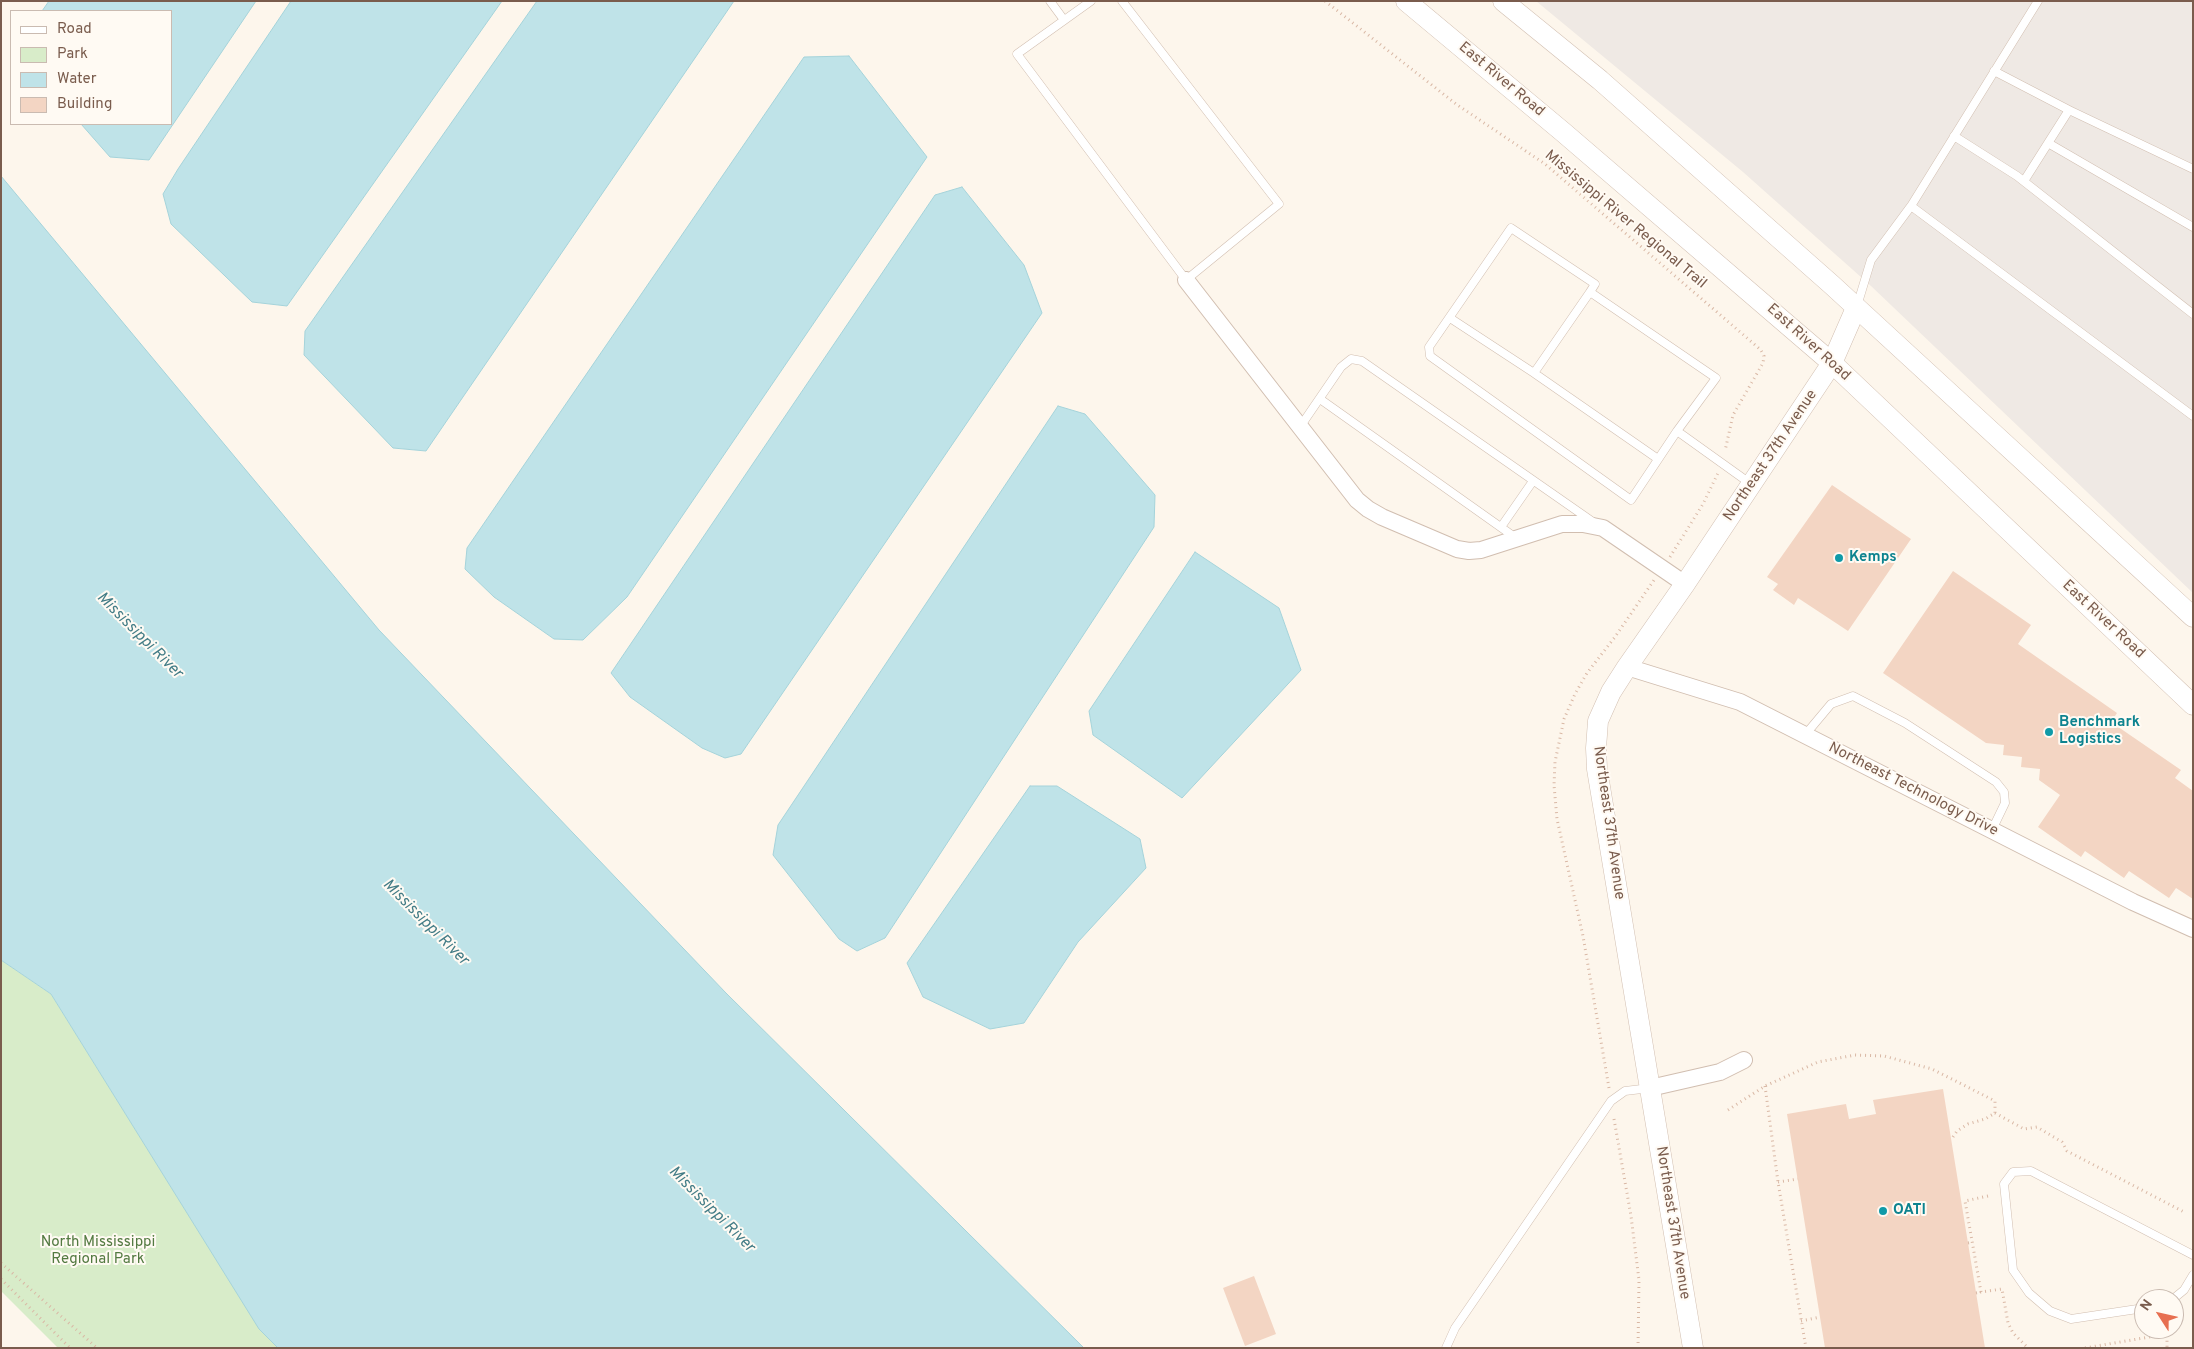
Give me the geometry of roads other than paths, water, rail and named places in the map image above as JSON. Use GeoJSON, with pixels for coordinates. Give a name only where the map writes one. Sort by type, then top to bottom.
{"type":"FeatureCollection","features":[{"type":"Feature","properties":{"kind":"street","name":"East River Road"},"geometry":{"type":"LineString","coordinates":[[1406,1],[1563,132],[1832,363],[2193,705]]}},
{"type":"Feature","properties":{"kind":"street"},"geometry":{"type":"LineString","coordinates":[[1503,1],[1600,80],[1832,285],[2193,617]]}},
{"type":"Feature","properties":{"kind":"street"},"geometry":{"type":"LineString","coordinates":[[1186,280],[1357,500],[1368,509],[1382,517],[1457,549],[1469,551],[1481,550],[1562,524],[1583,524],[1603,528],[1685,584]]}},
{"type":"Feature","properties":{"kind":"street","name":"Northeast 37th Avenue"},"geometry":{"type":"LineString","coordinates":[[1692,1348],[1597,769],[1598,721],[1611,692],[1627,667],[1685,584],[1832,363],[1856,308]]}},
{"type":"Feature","properties":{"kind":"street","name":"Northeast Technology Drive"},"geometry":{"type":"LineString","coordinates":[[1627,667],[1740,702],[2133,902],[2193,929]]}},
{"type":"Feature","properties":{"kind":"street"},"geometry":{"type":"LineString","coordinates":[[1650,1088],[1720,1072],[1744,1060]]}},
{"type":"Feature","properties":{"kind":"lane"},"geometry":{"type":"LineString","coordinates":[[1050,1],[1064,20]]}},
{"type":"Feature","properties":{"kind":"lane"},"geometry":{"type":"LineString","coordinates":[[1091,1],[1017,54],[1186,280],[1279,204],[1122,1]]}},
{"type":"Feature","properties":{"kind":"lane"},"geometry":{"type":"LineString","coordinates":[[1856,308],[1872,260],[1911,206],[2038,1]]}},
{"type":"Feature","properties":{"kind":"lane"},"geometry":{"type":"LineString","coordinates":[[1994,71],[2069,110],[2193,169]]}},
{"type":"Feature","properties":{"kind":"lane"},"geometry":{"type":"LineString","coordinates":[[2024,181],[2069,110]]}},
{"type":"Feature","properties":{"kind":"lane"},"geometry":{"type":"LineString","coordinates":[[1954,136],[2024,181],[2193,314]]}},
{"type":"Feature","properties":{"kind":"lane"},"geometry":{"type":"LineString","coordinates":[[2048,143],[2193,227]]}},
{"type":"Feature","properties":{"kind":"lane"},"geometry":{"type":"LineString","coordinates":[[1911,206],[2193,416]]}},
{"type":"Feature","properties":{"kind":"lane"},"geometry":{"type":"LineString","coordinates":[[1534,373],[1595,284],[1511,228],[1429,347],[1430,356],[1631,500],[1677,431],[1716,378],[1590,292]]}},
{"type":"Feature","properties":{"kind":"lane"},"geometry":{"type":"LineString","coordinates":[[1450,318],[1534,373],[1658,459]]}},
{"type":"Feature","properties":{"kind":"lane"},"geometry":{"type":"LineString","coordinates":[[1300,427],[1341,367],[1351,360],[1362,361],[1603,528]]}},
{"type":"Feature","properties":{"kind":"lane"},"geometry":{"type":"LineString","coordinates":[[1320,399],[1517,538]]}},
{"type":"Feature","properties":{"kind":"lane"},"geometry":{"type":"LineString","coordinates":[[1677,431],[1752,484]]}},
{"type":"Feature","properties":{"kind":"lane"},"geometry":{"type":"LineString","coordinates":[[1501,527],[1533,481]]}},
{"type":"Feature","properties":{"kind":"lane"},"geometry":{"type":"LineString","coordinates":[[1805,735],[1831,704],[1853,696],[1905,723],[1996,782],[2004,792],[2005,803],[1992,830]]}},
{"type":"Feature","properties":{"kind":"lane"},"geometry":{"type":"LineString","coordinates":[[1446,1348],[1455,1328],[1611,1101],[1625,1091],[1650,1088]]}},
{"type":"Feature","properties":{"kind":"lane"},"geometry":{"type":"LineString","coordinates":[[2134,1310],[2071,1319],[2050,1311],[2029,1293],[2013,1270],[2004,1184],[2014,1172],[2030,1171],[2193,1255]]}},
{"type":"Feature","properties":{"kind":"lane"},"geometry":{"type":"LineString","coordinates":[[2184,1290],[2193,1275]]}},
{"type":"Feature","properties":{"kind":"water"},"geometry":{"type":"Polygon","coordinates":[[[49,1],[256,1],[149,160],[110,157],[82,125],[172,125],[172,10],[43,10],[49,1]]]}},
{"type":"Feature","properties":{"kind":"water"},"geometry":{"type":"Polygon","coordinates":[[[291,1],[502,1],[287,306],[252,302],[171,224],[163,194],[291,1]]]}},
{"type":"Feature","properties":{"kind":"water"},"geometry":{"type":"Polygon","coordinates":[[[537,1],[734,1],[426,451],[393,448],[304,355],[305,331],[537,1]]]}},
{"type":"Feature","properties":{"kind":"water"},"geometry":{"type":"Polygon","coordinates":[[[849,56],[927,157],[627,597],[583,640],[554,639],[494,597],[465,569],[467,548],[804,57],[849,56]]]}},
{"type":"Feature","properties":{"kind":"water","name":"Mississippi River"},"geometry":{"type":"Polygon","coordinates":[[[1,176],[379,630],[726,993],[1084,1348],[278,1348],[259,1329],[51,994],[1,960],[1,176]]]}},
{"type":"Feature","properties":{"kind":"water"},"geometry":{"type":"Polygon","coordinates":[[[962,187],[1024,265],[1042,313],[741,754],[725,758],[702,748],[630,697],[611,673],[935,195],[962,187]]]}},
{"type":"Feature","properties":{"kind":"water"},"geometry":{"type":"Polygon","coordinates":[[[1058,406],[1085,414],[1155,495],[1154,527],[885,938],[857,951],[839,939],[773,855],[778,825],[1058,406]]]}},
{"type":"Feature","properties":{"kind":"water"},"geometry":{"type":"Polygon","coordinates":[[[1195,552],[1279,608],[1301,670],[1182,798],[1093,735],[1089,711],[1195,552]]]}},
{"type":"Feature","properties":{"kind":"water"},"geometry":{"type":"Polygon","coordinates":[[[1030,786],[1057,786],[1140,839],[1146,868],[1078,942],[1024,1023],[990,1029],[923,997],[907,963],[1030,786]]]}},
{"type":"Feature","properties":{"kind":"place","name":"Kemps"},"geometry":{"type":"Point","coordinates":[1839,558]}},
{"type":"Feature","properties":{"kind":"place","name":"Benchmark Logistics"},"geometry":{"type":"Point","coordinates":[2049,732]}},
{"type":"Feature","properties":{"kind":"place","name":"OATI"},"geometry":{"type":"Point","coordinates":[1883,1211]}},
{"type":"Feature","properties":{"kind":"park label","name":"North Mississippi Regional Park"},"geometry":{"type":"Point","coordinates":[98,1252]}}]}
